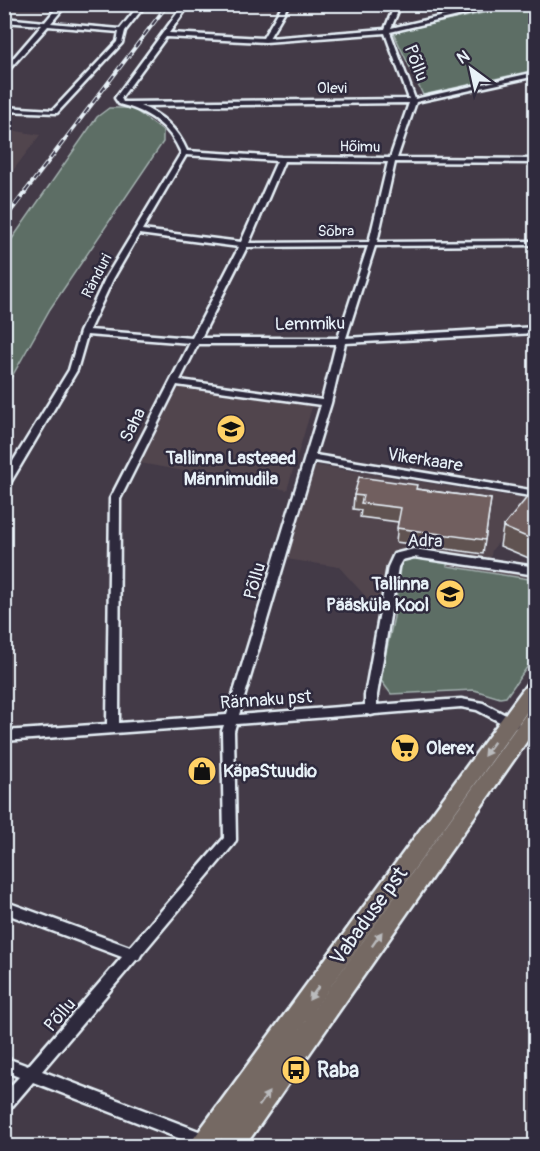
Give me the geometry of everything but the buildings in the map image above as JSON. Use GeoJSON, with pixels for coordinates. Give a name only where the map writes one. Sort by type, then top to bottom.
{"type":"FeatureCollection","features":[{"type":"Feature","properties":{"kind":"highway","name":"Vabaduse pst"},"geometry":{"type":"LineString","coordinates":[[231,1146],[523,721],[534,691]]}},
{"type":"Feature","properties":{"kind":"highway","name":"Vabaduse pst"},"geometry":{"type":"LineString","coordinates":[[208,1145],[523,721]]}},
{"type":"Feature","properties":{"kind":"street"},"geometry":{"type":"LineString","coordinates":[[4,73],[64,4]]}},
{"type":"Feature","properties":{"kind":"street"},"geometry":{"type":"LineString","coordinates":[[4,109],[55,112],[120,42],[122,31],[143,4]]}},
{"type":"Feature","properties":{"kind":"street"},"geometry":{"type":"LineString","coordinates":[[184,153],[179,138],[165,123],[121,103],[118,98],[187,4]]}},
{"type":"Feature","properties":{"kind":"street"},"geometry":{"type":"LineString","coordinates":[[265,40],[286,4]]}},
{"type":"Feature","properties":{"kind":"street","name":"Põllu"},"geometry":{"type":"LineString","coordinates":[[4,1105],[230,840],[228,731],[326,403],[341,341],[372,245],[392,161],[413,101],[387,31],[398,4]]}},
{"type":"Feature","properties":{"kind":"street"},"geometry":{"type":"LineString","coordinates":[[166,35],[265,40],[387,31],[506,4]]}},
{"type":"Feature","properties":{"kind":"street"},"geometry":{"type":"LineString","coordinates":[[4,20],[122,31]]}},
{"type":"Feature","properties":{"kind":"street","name":"Olevi"},"geometry":{"type":"LineString","coordinates":[[126,104],[413,101],[536,74]]}},
{"type":"Feature","properties":{"kind":"street","name":"Hõimu"},"geometry":{"type":"LineString","coordinates":[[184,153],[281,159],[536,161]]}},
{"type":"Feature","properties":{"kind":"street","name":"Ränduri"},"geometry":{"type":"LineString","coordinates":[[4,485],[73,370],[84,332],[109,279],[184,153]]}},
{"type":"Feature","properties":{"kind":"street","name":"Saha"},"geometry":{"type":"LineString","coordinates":[[113,729],[115,499],[244,245],[281,159]]}},
{"type":"Feature","properties":{"kind":"street","name":"Sõbra"},"geometry":{"type":"LineString","coordinates":[[138,232],[244,245],[536,243]]}},
{"type":"Feature","properties":{"kind":"street","name":"Lemmiku"},"geometry":{"type":"LineString","coordinates":[[84,332],[196,341],[341,341],[536,330]]}},
{"type":"Feature","properties":{"kind":"street"},"geometry":{"type":"LineString","coordinates":[[173,382],[326,403]]}},
{"type":"Feature","properties":{"kind":"street","name":"Vikerkaare"},"geometry":{"type":"LineString","coordinates":[[309,457],[536,494]]}},
{"type":"Feature","properties":{"kind":"street","name":"Adra"},"geometry":{"type":"LineString","coordinates":[[371,711],[374,675],[393,567],[398,557],[414,553],[536,571]]}},
{"type":"Feature","properties":{"kind":"street","name":"Rännaku pst"},"geometry":{"type":"LineString","coordinates":[[4,736],[461,703],[479,706],[523,721]]}},
{"type":"Feature","properties":{"kind":"street"},"geometry":{"type":"LineString","coordinates":[[4,907],[134,955]]}},
{"type":"Feature","properties":{"kind":"street"},"geometry":{"type":"LineString","coordinates":[[4,1064],[208,1145]]}},
{"type":"Feature","properties":{"kind":"shaded area"},"geometry":{"type":"Polygon","coordinates":[[[4,129],[40,135],[5,181],[4,129]]]}},
{"type":"Feature","properties":{"kind":"shaded area","name":"Tallinna Lasteaed Männimudila"},"geometry":{"type":"Polygon","coordinates":[[[177,385],[313,404],[287,490],[140,463],[177,385]]]}},
{"type":"Feature","properties":{"kind":"shaded area","name":"Tallinna Pääsküla Kool"},"geometry":{"type":"Polygon","coordinates":[[[313,465],[527,499],[525,511],[492,550],[488,569],[535,578],[535,642],[505,683],[383,691],[397,613],[378,610],[339,567],[286,559],[313,465]]]}},
{"type":"Feature","properties":{"kind":"green space"},"geometry":{"type":"Polygon","coordinates":[[[522,5],[535,5],[535,70],[423,95],[393,32],[522,5]]]}},
{"type":"Feature","properties":{"kind":"green space"},"geometry":{"type":"Polygon","coordinates":[[[109,108],[132,108],[163,131],[163,142],[50,309],[5,389],[5,249],[97,117],[109,108]]]}},
{"type":"Feature","properties":{"kind":"green space"},"geometry":{"type":"Polygon","coordinates":[[[412,556],[448,560],[447,566],[535,580],[535,656],[506,697],[500,698],[474,690],[391,694],[380,679],[394,617],[401,559],[412,556]]]}},
{"type":"Feature","properties":{"kind":"railway"},"geometry":{"type":"LineString","coordinates":[[25,192],[168,4]]}},
{"type":"Feature","properties":{"kind":"railway"},"geometry":{"type":"LineString","coordinates":[[4,220],[26,191]]}},
{"type":"Feature","properties":{"kind":"place","name":"Tallinna Lasteaed Männimudila"},"geometry":{"type":"Point","coordinates":[231,429]}},
{"type":"Feature","properties":{"kind":"place","name":"Tallinna Pääsküla Kool"},"geometry":{"type":"Point","coordinates":[450,594]}},
{"type":"Feature","properties":{"kind":"place","name":"Olerex"},"geometry":{"type":"Point","coordinates":[405,748]}},
{"type":"Feature","properties":{"kind":"place","name":"KäpaStuudio"},"geometry":{"type":"Point","coordinates":[202,771]}},
{"type":"Feature","properties":{"kind":"place","name":"Raba"},"geometry":{"type":"Point","coordinates":[296,1070]}}]}
